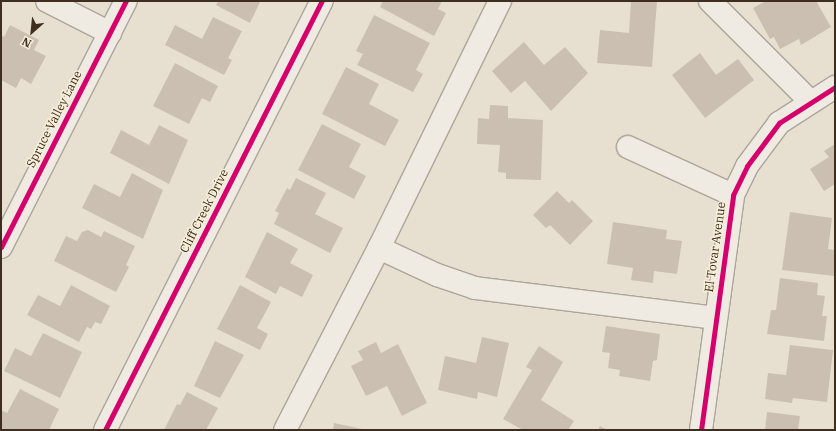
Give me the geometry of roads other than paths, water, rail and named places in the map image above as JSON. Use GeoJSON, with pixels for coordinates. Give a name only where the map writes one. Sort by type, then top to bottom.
{"type":"FeatureCollection","features":[{"type":"Feature","properties":{"kind":"street"},"geometry":{"type":"LineString","coordinates":[[47,1],[110,33]]}},
{"type":"Feature","properties":{"kind":"street","name":"Spruce Valley Lane"},"geometry":{"type":"LineString","coordinates":[[1,246],[8,213],[110,33],[126,1]]}},
{"type":"Feature","properties":{"kind":"street","name":"Cliff Creek Drive"},"geometry":{"type":"LineString","coordinates":[[105,430],[322,1]]}},
{"type":"Feature","properties":{"kind":"street"},"geometry":{"type":"LineString","coordinates":[[285,430],[379,248],[500,1]]}},
{"type":"Feature","properties":{"kind":"street"},"geometry":{"type":"LineString","coordinates":[[710,1],[810,101]]}},
{"type":"Feature","properties":{"kind":"street","name":"El Tovar Avenue"},"geometry":{"type":"LineString","coordinates":[[701,430],[715,318],[733,195],[747,166],[779,123],[810,101],[835,87]]}},
{"type":"Feature","properties":{"kind":"street"},"geometry":{"type":"LineString","coordinates":[[628,147],[733,195]]}},
{"type":"Feature","properties":{"kind":"street"},"geometry":{"type":"LineString","coordinates":[[379,248],[437,275],[475,288],[715,318]]}}]}
